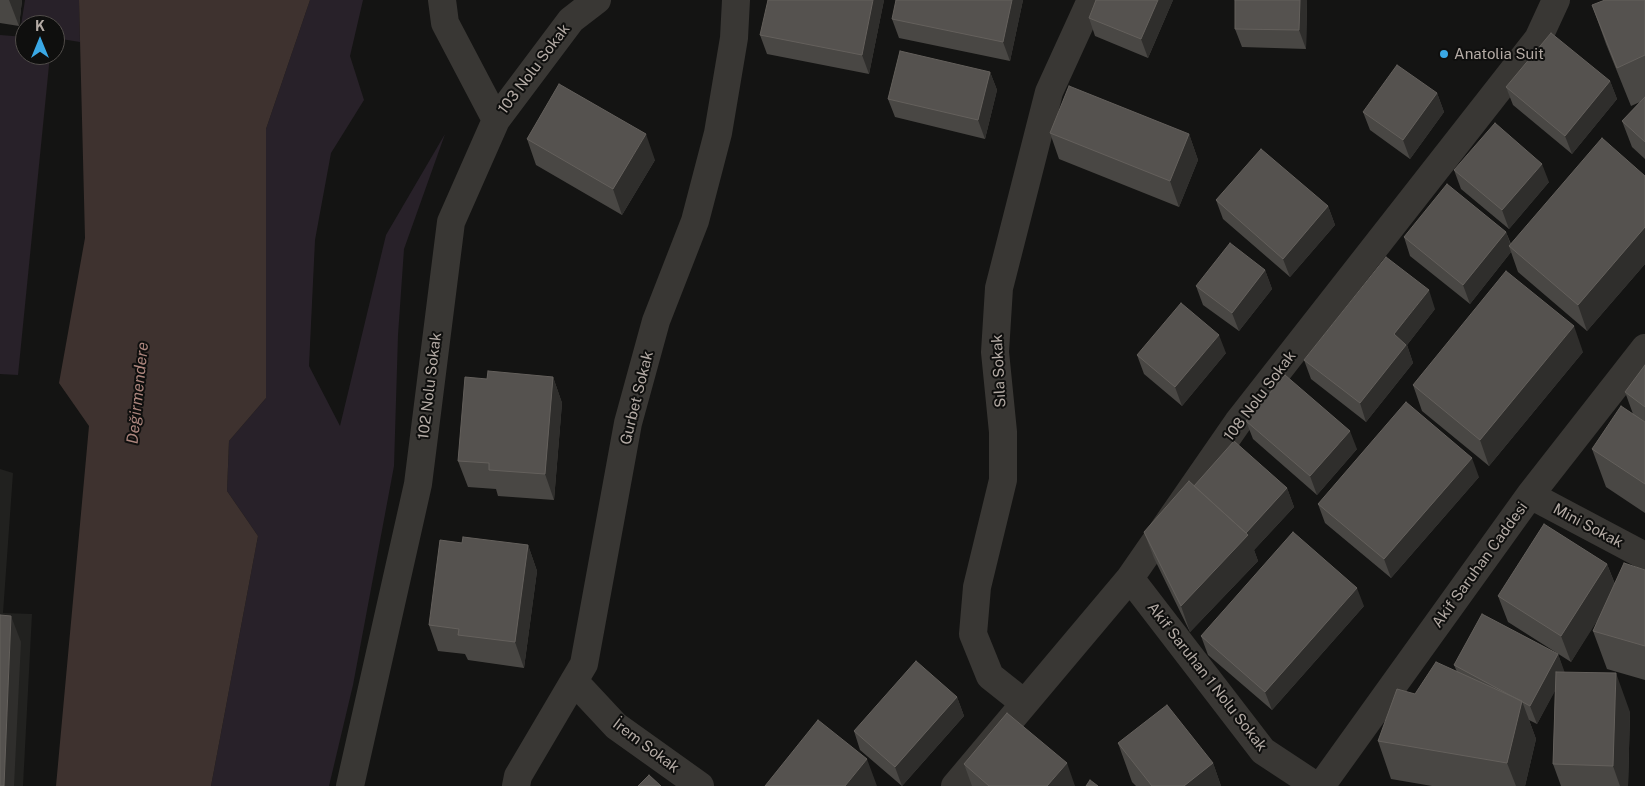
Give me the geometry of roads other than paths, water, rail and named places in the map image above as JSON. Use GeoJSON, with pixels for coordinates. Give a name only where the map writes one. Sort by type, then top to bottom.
{"type":"FeatureCollection","features":[{"type":"Feature","properties":{"kind":"street"},"geometry":{"type":"LineString","coordinates":[[442,0],[446,23],[496,120]]}},
{"type":"Feature","properties":{"kind":"street","name":"103 Nolu Sokak"},"geometry":{"type":"LineString","coordinates":[[496,120],[571,20],[597,0]]}},
{"type":"Feature","properties":{"kind":"street","name":"Gurbet Sokak"},"geometry":{"type":"LineString","coordinates":[[516,786],[518,776],[584,664],[628,423],[656,322],[695,221],[718,133],[734,38],[736,0]]}},
{"type":"Feature","properties":{"kind":"street","name":"Sıla Sokak"},"geometry":{"type":"LineString","coordinates":[[1024,703],[990,676],[973,634],[977,587],[1003,480],[1003,432],[995,352],[999,288],[1048,92],[1091,0]]}},
{"type":"Feature","properties":{"kind":"street","name":"108 Nolu Sokak"},"geometry":{"type":"LineString","coordinates":[[955,786],[1130,578],[1238,422],[1538,39],[1556,0]]}},
{"type":"Feature","properties":{"kind":"street","name":"102 Nolu Sokak"},"geometry":{"type":"LineString","coordinates":[[350,786],[418,484],[451,222],[496,120]]}},
{"type":"Feature","properties":{"kind":"street","name":"Akif Saruhan Caddesi"},"geometry":{"type":"LineString","coordinates":[[1321,786],[1530,495],[1645,348]]}},
{"type":"Feature","properties":{"kind":"street","name":"Mini Sokak"},"geometry":{"type":"LineString","coordinates":[[1530,495],[1645,556]]}},
{"type":"Feature","properties":{"kind":"street","name":"Akif Saruhan 1 Nolu Sokak"},"geometry":{"type":"LineString","coordinates":[[1130,578],[1263,751],[1316,786]]}},
{"type":"Feature","properties":{"kind":"street","name":"İrem Sokak"},"geometry":{"type":"LineString","coordinates":[[574,681],[616,726],[700,786]]}},
{"type":"Feature","properties":{"kind":"water","name":"Değirmendere"},"geometry":{"type":"Polygon","coordinates":[[[79,0],[310,0],[266,129],[266,398],[229,441],[227,491],[258,536],[211,786],[56,786],[89,426],[59,383],[85,238],[79,0]]]}},
{"type":"Feature","properties":{"kind":"place","name":"Anatolia Suit"},"geometry":{"type":"Point","coordinates":[1444,54]}}]}
